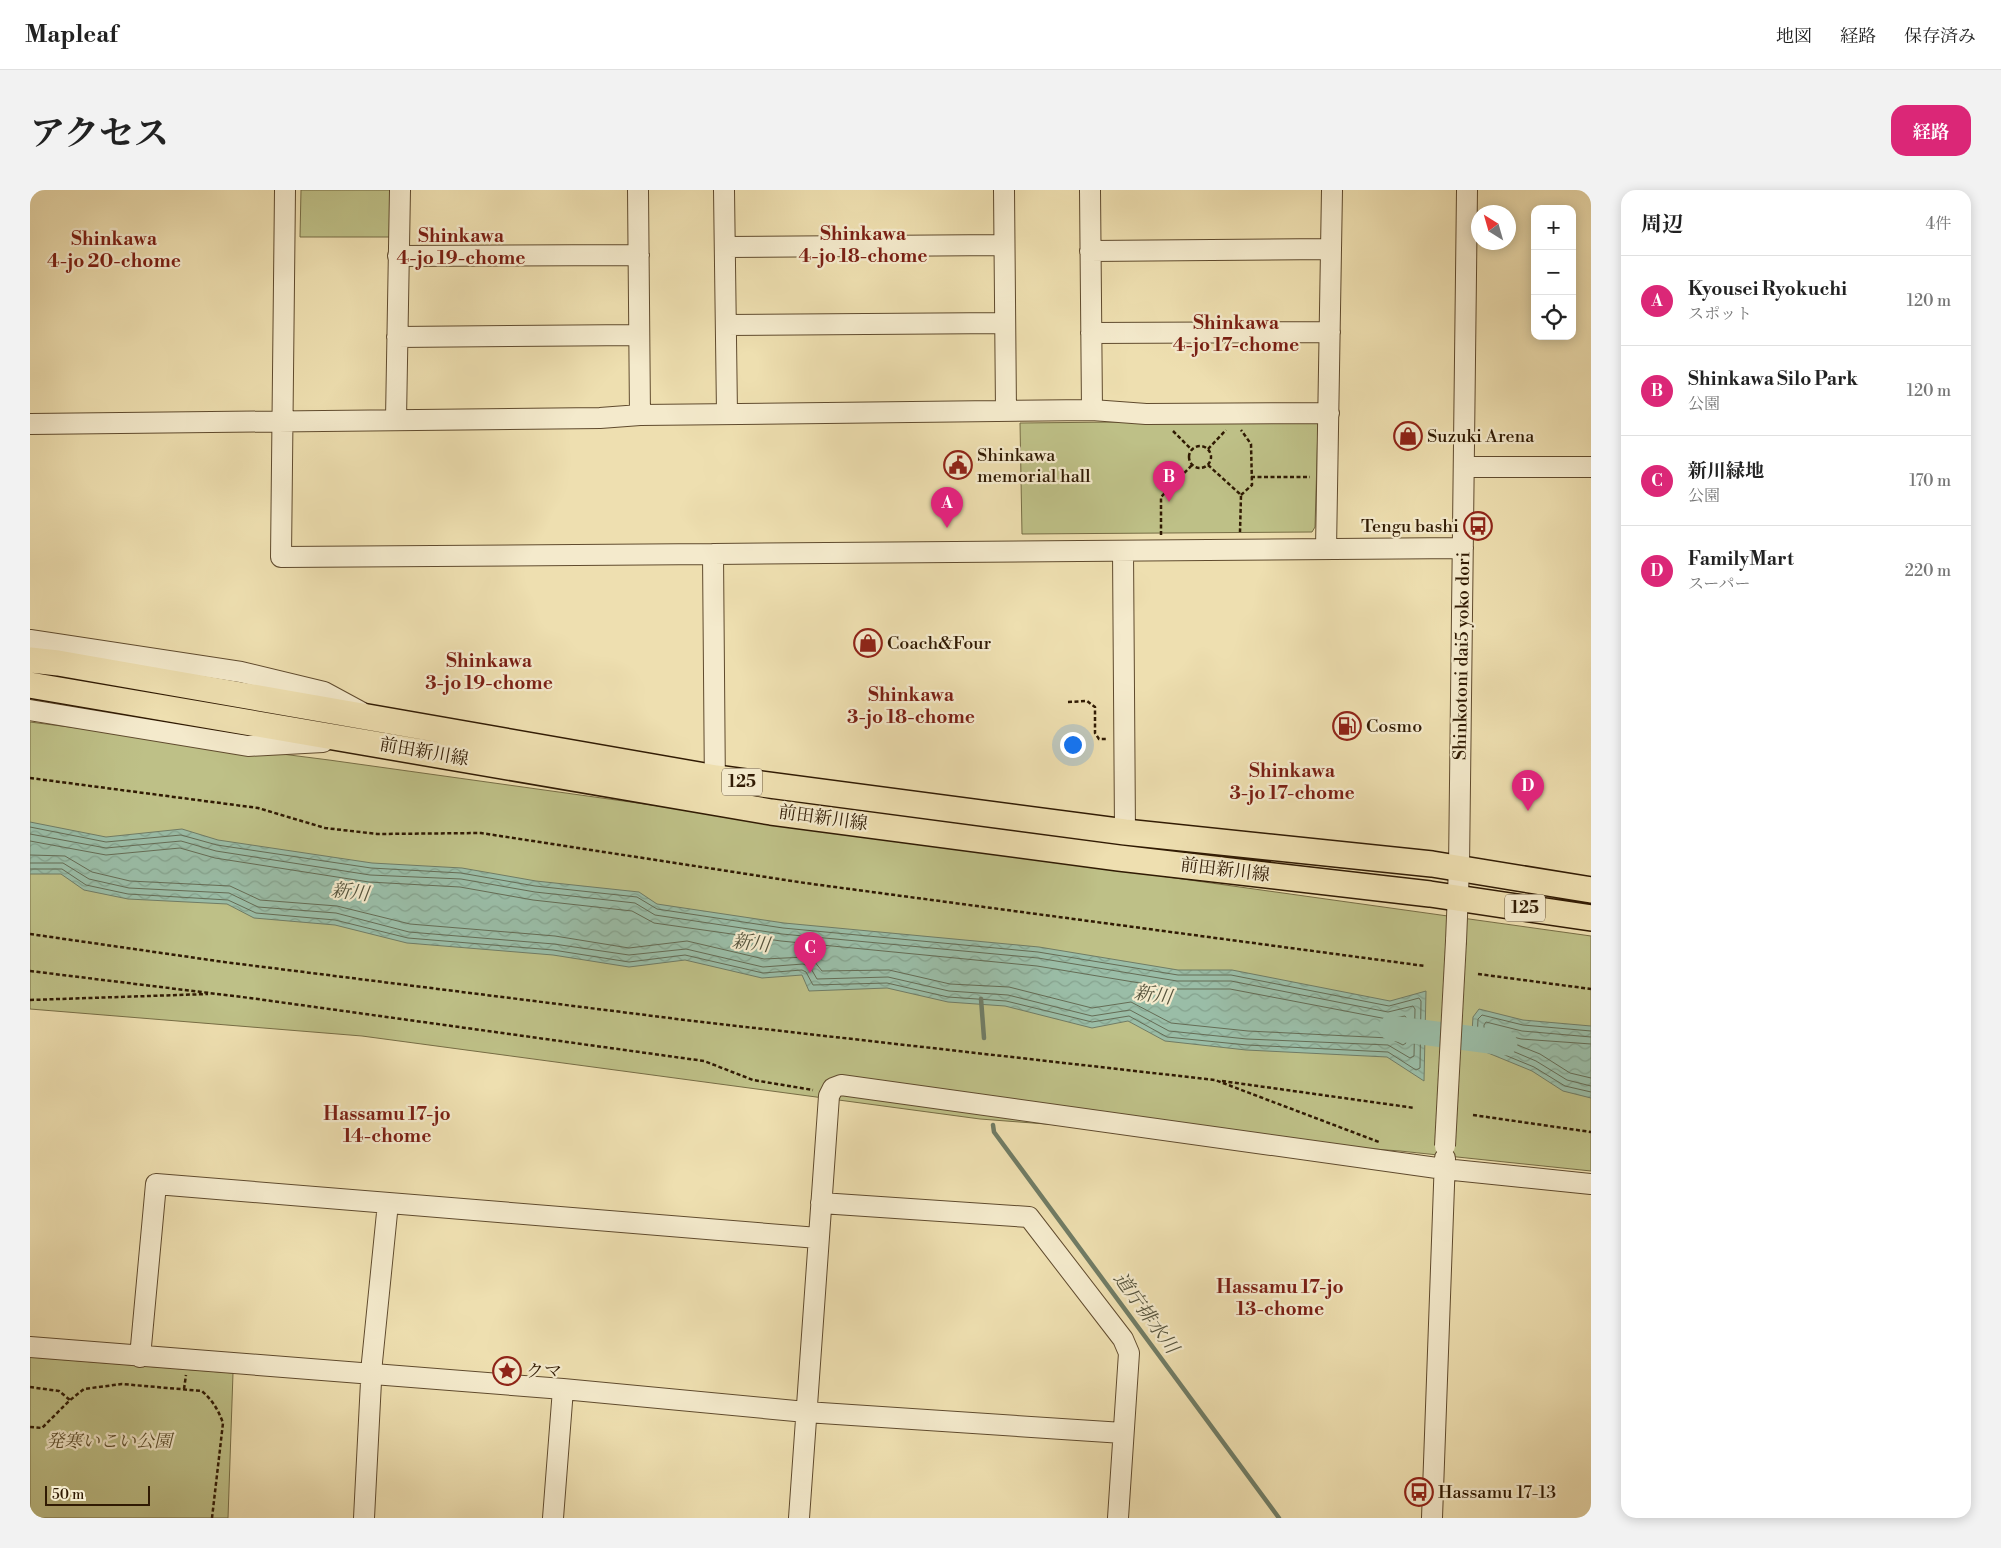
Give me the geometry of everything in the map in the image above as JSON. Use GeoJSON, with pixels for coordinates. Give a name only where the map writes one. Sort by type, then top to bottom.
{"type":"FeatureCollection","features":[{"type":"Feature","properties":{"kind":"main road","name":"前田新川線"},"geometry":{"type":"LineString","coordinates":[[30,660],[58,663],[370,717],[715,790],[781,813],[1119,858],[1458,898],[1591,918]]}},
{"type":"Feature","properties":{"kind":"main road","name":"前田新川線"},"geometry":{"type":"LineString","coordinates":[[30,685],[358,741],[715,790],[1459,868],[1591,890]]}},
{"type":"Feature","properties":{"kind":"street"},"geometry":{"type":"LineString","coordinates":[[286,190],[281,557],[1463,548]]}},
{"type":"Feature","properties":{"kind":"street"},"geometry":{"type":"LineString","coordinates":[[396,419],[400,190]]}},
{"type":"Feature","properties":{"kind":"street"},"geometry":{"type":"LineString","coordinates":[[638,190],[640,415]]}},
{"type":"Feature","properties":{"kind":"street"},"geometry":{"type":"LineString","coordinates":[[724,190],[727,413]]}},
{"type":"Feature","properties":{"kind":"street"},"geometry":{"type":"LineString","coordinates":[[1004,190],[1006,411]]}},
{"type":"Feature","properties":{"kind":"street"},"geometry":{"type":"LineString","coordinates":[[1090,190],[1092,410]]}},
{"type":"Feature","properties":{"kind":"street"},"geometry":{"type":"LineString","coordinates":[[1326,549],[1332,190]]}},
{"type":"Feature","properties":{"kind":"street","name":"Shinkotoni dai5 yoko dori"},"geometry":{"type":"LineString","coordinates":[[1432,1518],[1444,1169],[1459,868],[1467,190]]}},
{"type":"Feature","properties":{"kind":"street"},"geometry":{"type":"LineString","coordinates":[[724,247],[1004,245]]}},
{"type":"Feature","properties":{"kind":"street"},"geometry":{"type":"LineString","coordinates":[[1090,251],[1330,249]]}},
{"type":"Feature","properties":{"kind":"street"},"geometry":{"type":"LineString","coordinates":[[398,256],[639,255]]}},
{"type":"Feature","properties":{"kind":"street"},"geometry":{"type":"LineString","coordinates":[[726,326],[1005,323]]}},
{"type":"Feature","properties":{"kind":"street"},"geometry":{"type":"LineString","coordinates":[[1091,333],[1330,332]]}},
{"type":"Feature","properties":{"kind":"street"},"geometry":{"type":"LineString","coordinates":[[397,337],[639,335]]}},
{"type":"Feature","properties":{"kind":"street"},"geometry":{"type":"LineString","coordinates":[[30,424],[600,418],[727,413],[1092,410],[1146,414],[1329,413]]}},
{"type":"Feature","properties":{"kind":"street"},"geometry":{"type":"LineString","coordinates":[[1464,467],[1591,468]]}},
{"type":"Feature","properties":{"kind":"street"},"geometry":{"type":"LineString","coordinates":[[1123,551],[1125,832]]}},
{"type":"Feature","properties":{"kind":"street"},"geometry":{"type":"LineString","coordinates":[[714,554],[715,790]]}},
{"type":"Feature","properties":{"kind":"street"},"geometry":{"type":"LineString","coordinates":[[30,640],[241,672],[324,692],[370,717]]}},
{"type":"Feature","properties":{"kind":"street"},"geometry":{"type":"LineString","coordinates":[[30,710],[248,746],[358,741]]}},
{"type":"Feature","properties":{"kind":"street"},"geometry":{"type":"LineString","coordinates":[[799,1518],[829,1096],[833,1088],[840,1084],[1444,1169],[1591,1184]]}},
{"type":"Feature","properties":{"kind":"street"},"geometry":{"type":"LineString","coordinates":[[140,1356],[156,1184],[818,1238]]}},
{"type":"Feature","properties":{"kind":"street"},"geometry":{"type":"LineString","coordinates":[[364,1518],[372,1375],[388,1203]]}},
{"type":"Feature","properties":{"kind":"street"},"geometry":{"type":"LineString","coordinates":[[821,1204],[1028,1217],[1123,1338],[1128,1353],[1118,1518]]}},
{"type":"Feature","properties":{"kind":"street"},"geometry":{"type":"LineString","coordinates":[[30,1347],[563,1389],[806,1412],[1123,1433]]}},
{"type":"Feature","properties":{"kind":"street"},"geometry":{"type":"LineString","coordinates":[[553,1518],[563,1389]]}},
{"type":"Feature","properties":{"kind":"path"},"geometry":{"type":"LineString","coordinates":[[1169,426],[1191,449]]}},
{"type":"Feature","properties":{"kind":"path"},"geometry":{"type":"LineString","coordinates":[[1208,449],[1228,428]]}},
{"type":"Feature","properties":{"kind":"path"},"geometry":{"type":"LineString","coordinates":[[1240,428],[1251,444],[1252,477],[1252,485],[1241,495],[1240,532]]}},
{"type":"Feature","properties":{"kind":"path"},"geometry":{"type":"LineString","coordinates":[[1202,446],[1208,449],[1211,455],[1208,465],[1202,468],[1192,465],[1188,459],[1191,449],[1202,446]]}},
{"type":"Feature","properties":{"kind":"path"},"geometry":{"type":"LineString","coordinates":[[1161,537],[1161,497],[1192,465]]}},
{"type":"Feature","properties":{"kind":"path"},"geometry":{"type":"LineString","coordinates":[[1208,465],[1241,495]]}},
{"type":"Feature","properties":{"kind":"path"},"geometry":{"type":"LineString","coordinates":[[1252,477],[1317,477]]}},
{"type":"Feature","properties":{"kind":"path"},"geometry":{"type":"LineString","coordinates":[[1068,702],[1087,701],[1095,707],[1095,733],[1099,739],[1112,738]]}},
{"type":"Feature","properties":{"kind":"path"},"geometry":{"type":"LineString","coordinates":[[30,778],[258,808],[326,828],[377,834],[481,833],[805,883],[1425,966]]}},
{"type":"Feature","properties":{"kind":"path"},"geometry":{"type":"LineString","coordinates":[[30,934],[224,962],[673,1019],[1215,1080],[1415,1108]]}},
{"type":"Feature","properties":{"kind":"path"},"geometry":{"type":"LineString","coordinates":[[30,971],[218,994],[704,1061],[752,1080],[816,1090]]}},
{"type":"Feature","properties":{"kind":"path"},"geometry":{"type":"LineString","coordinates":[[1478,974],[1591,989]]}},
{"type":"Feature","properties":{"kind":"path"},"geometry":{"type":"LineString","coordinates":[[30,1000],[218,994]]}},
{"type":"Feature","properties":{"kind":"path"},"geometry":{"type":"LineString","coordinates":[[1215,1080],[1383,1143]]}},
{"type":"Feature","properties":{"kind":"path"},"geometry":{"type":"LineString","coordinates":[[1474,1114],[1591,1132]]}},
{"type":"Feature","properties":{"kind":"path"},"geometry":{"type":"LineString","coordinates":[[184,1390],[186,1372]]}},
{"type":"Feature","properties":{"kind":"path"},"geometry":{"type":"LineString","coordinates":[[30,1427],[42,1428],[70,1400],[84,1390],[122,1384],[202,1391],[211,1399],[218,1410],[222,1423],[212,1518]]}},
{"type":"Feature","properties":{"kind":"path"},"geometry":{"type":"LineString","coordinates":[[30,1387],[59,1392],[70,1400]]}},
{"type":"Feature","properties":{"kind":"green space"},"geometry":{"type":"Polygon","coordinates":[[[301,190],[391,190],[390,237],[300,237],[301,190]]]}},
{"type":"Feature","properties":{"kind":"green space"},"geometry":{"type":"Polygon","coordinates":[[[1313,420],[1318,425],[1315,527],[1312,532],[1022,534],[1020,423],[1313,420]]]}},
{"type":"Feature","properties":{"kind":"green space"},"geometry":{"type":"Polygon","coordinates":[[[30,722],[329,760],[1591,936],[1591,1171],[1400,1151],[980,1119],[362,1036],[30,1009],[30,722]]]}},
{"type":"Feature","properties":{"kind":"green space","name":"発寒いこい公園"},"geometry":{"type":"Polygon","coordinates":[[[30,1357],[233,1373],[228,1518],[30,1518],[30,1357]]]}},
{"type":"Feature","properties":{"kind":"water"},"geometry":{"type":"Polygon","coordinates":[[[30,822],[106,837],[182,829],[218,840],[372,863],[462,868],[536,881],[639,892],[657,904],[784,923],[1039,947],[1178,970],[1232,970],[1390,1001],[1426,991],[1424,1081],[1387,1057],[1246,1050],[1165,1041],[1128,1021],[1092,1028],[1005,1006],[948,1002],[887,988],[809,991],[802,975],[762,978],[685,960],[629,967],[553,955],[407,943],[335,925],[254,918],[227,904],[128,899],[84,890],[61,874],[30,874],[30,822]]]}},
{"type":"Feature","properties":{"kind":"water"},"geometry":{"type":"Polygon","coordinates":[[[1479,1009],[1523,1020],[1591,1026],[1591,1098],[1563,1091],[1532,1071],[1471,1046],[1473,1017],[1479,1009]]]}},
{"type":"Feature","properties":{"kind":"waterway","name":"道庁排水川"},"geometry":{"type":"LineString","coordinates":[[981,999],[984,1038]]}},
{"type":"Feature","properties":{"kind":"waterway","name":"新川"},"geometry":{"type":"LineString","coordinates":[[1391,1028],[1505,1043]]}},
{"type":"Feature","properties":{"kind":"waterway","name":"道庁排水川"},"geometry":{"type":"LineString","coordinates":[[993,1125],[994,1132],[1279,1518]]}},
{"type":"Feature","properties":{"kind":"place","name":"Suzuki Arena"},"geometry":{"type":"Point","coordinates":[1408,436]}},
{"type":"Feature","properties":{"kind":"place","name":"Shinkawa memorial hall"},"geometry":{"type":"Point","coordinates":[958,465]}},
{"type":"Feature","properties":{"kind":"place","name":"Shinkawa Silo Park"},"geometry":{"type":"Point","coordinates":[1169,502]}},
{"type":"Feature","properties":{"kind":"place","name":"Tengu bashi"},"geometry":{"type":"Point","coordinates":[1478,526]}},
{"type":"Feature","properties":{"kind":"place","name":"Kyousei Ryokuchi"},"geometry":{"type":"Point","coordinates":[947,528]}},
{"type":"Feature","properties":{"kind":"place","name":"Coach&Four"},"geometry":{"type":"Point","coordinates":[868,643]}},
{"type":"Feature","properties":{"kind":"place","name":"Cosmo"},"geometry":{"type":"Point","coordinates":[1347,726]}},
{"type":"Feature","properties":{"kind":"place","name":"FamilyMart"},"geometry":{"type":"Point","coordinates":[1528,811]}},
{"type":"Feature","properties":{"kind":"place","name":"新川緑地"},"geometry":{"type":"Point","coordinates":[810,973]}},
{"type":"Feature","properties":{"kind":"place","name":"クマ"},"geometry":{"type":"Point","coordinates":[507,1371]}},
{"type":"Feature","properties":{"kind":"place","name":"Hassamu 17-13"},"geometry":{"type":"Point","coordinates":[1419,1492]}},
{"type":"Feature","properties":{"kind":"district","name":"Shinkawa 4-jo 18-chome"},"geometry":{"type":"Point","coordinates":[863,245]}},
{"type":"Feature","properties":{"kind":"district","name":"Shinkawa 4-jo 19-chome"},"geometry":{"type":"Point","coordinates":[461,247]}},
{"type":"Feature","properties":{"kind":"district","name":"Shinkawa 4-jo 20-chome"},"geometry":{"type":"Point","coordinates":[114,250]}},
{"type":"Feature","properties":{"kind":"district","name":"Shinkawa 4-jo 17-chome"},"geometry":{"type":"Point","coordinates":[1236,334]}},
{"type":"Feature","properties":{"kind":"district","name":"Shinkawa 3-jo 19-chome"},"geometry":{"type":"Point","coordinates":[489,672]}},
{"type":"Feature","properties":{"kind":"district","name":"Shinkawa 3-jo 18-chome"},"geometry":{"type":"Point","coordinates":[911,706]}},
{"type":"Feature","properties":{"kind":"district","name":"Shinkawa 3-jo 17-chome"},"geometry":{"type":"Point","coordinates":[1292,782]}},
{"type":"Feature","properties":{"kind":"district","name":"Hassamu 17-jo 14-chome"},"geometry":{"type":"Point","coordinates":[387,1125]}},
{"type":"Feature","properties":{"kind":"district","name":"Hassamu 17-jo 13-chome"},"geometry":{"type":"Point","coordinates":[1280,1298]}}]}
